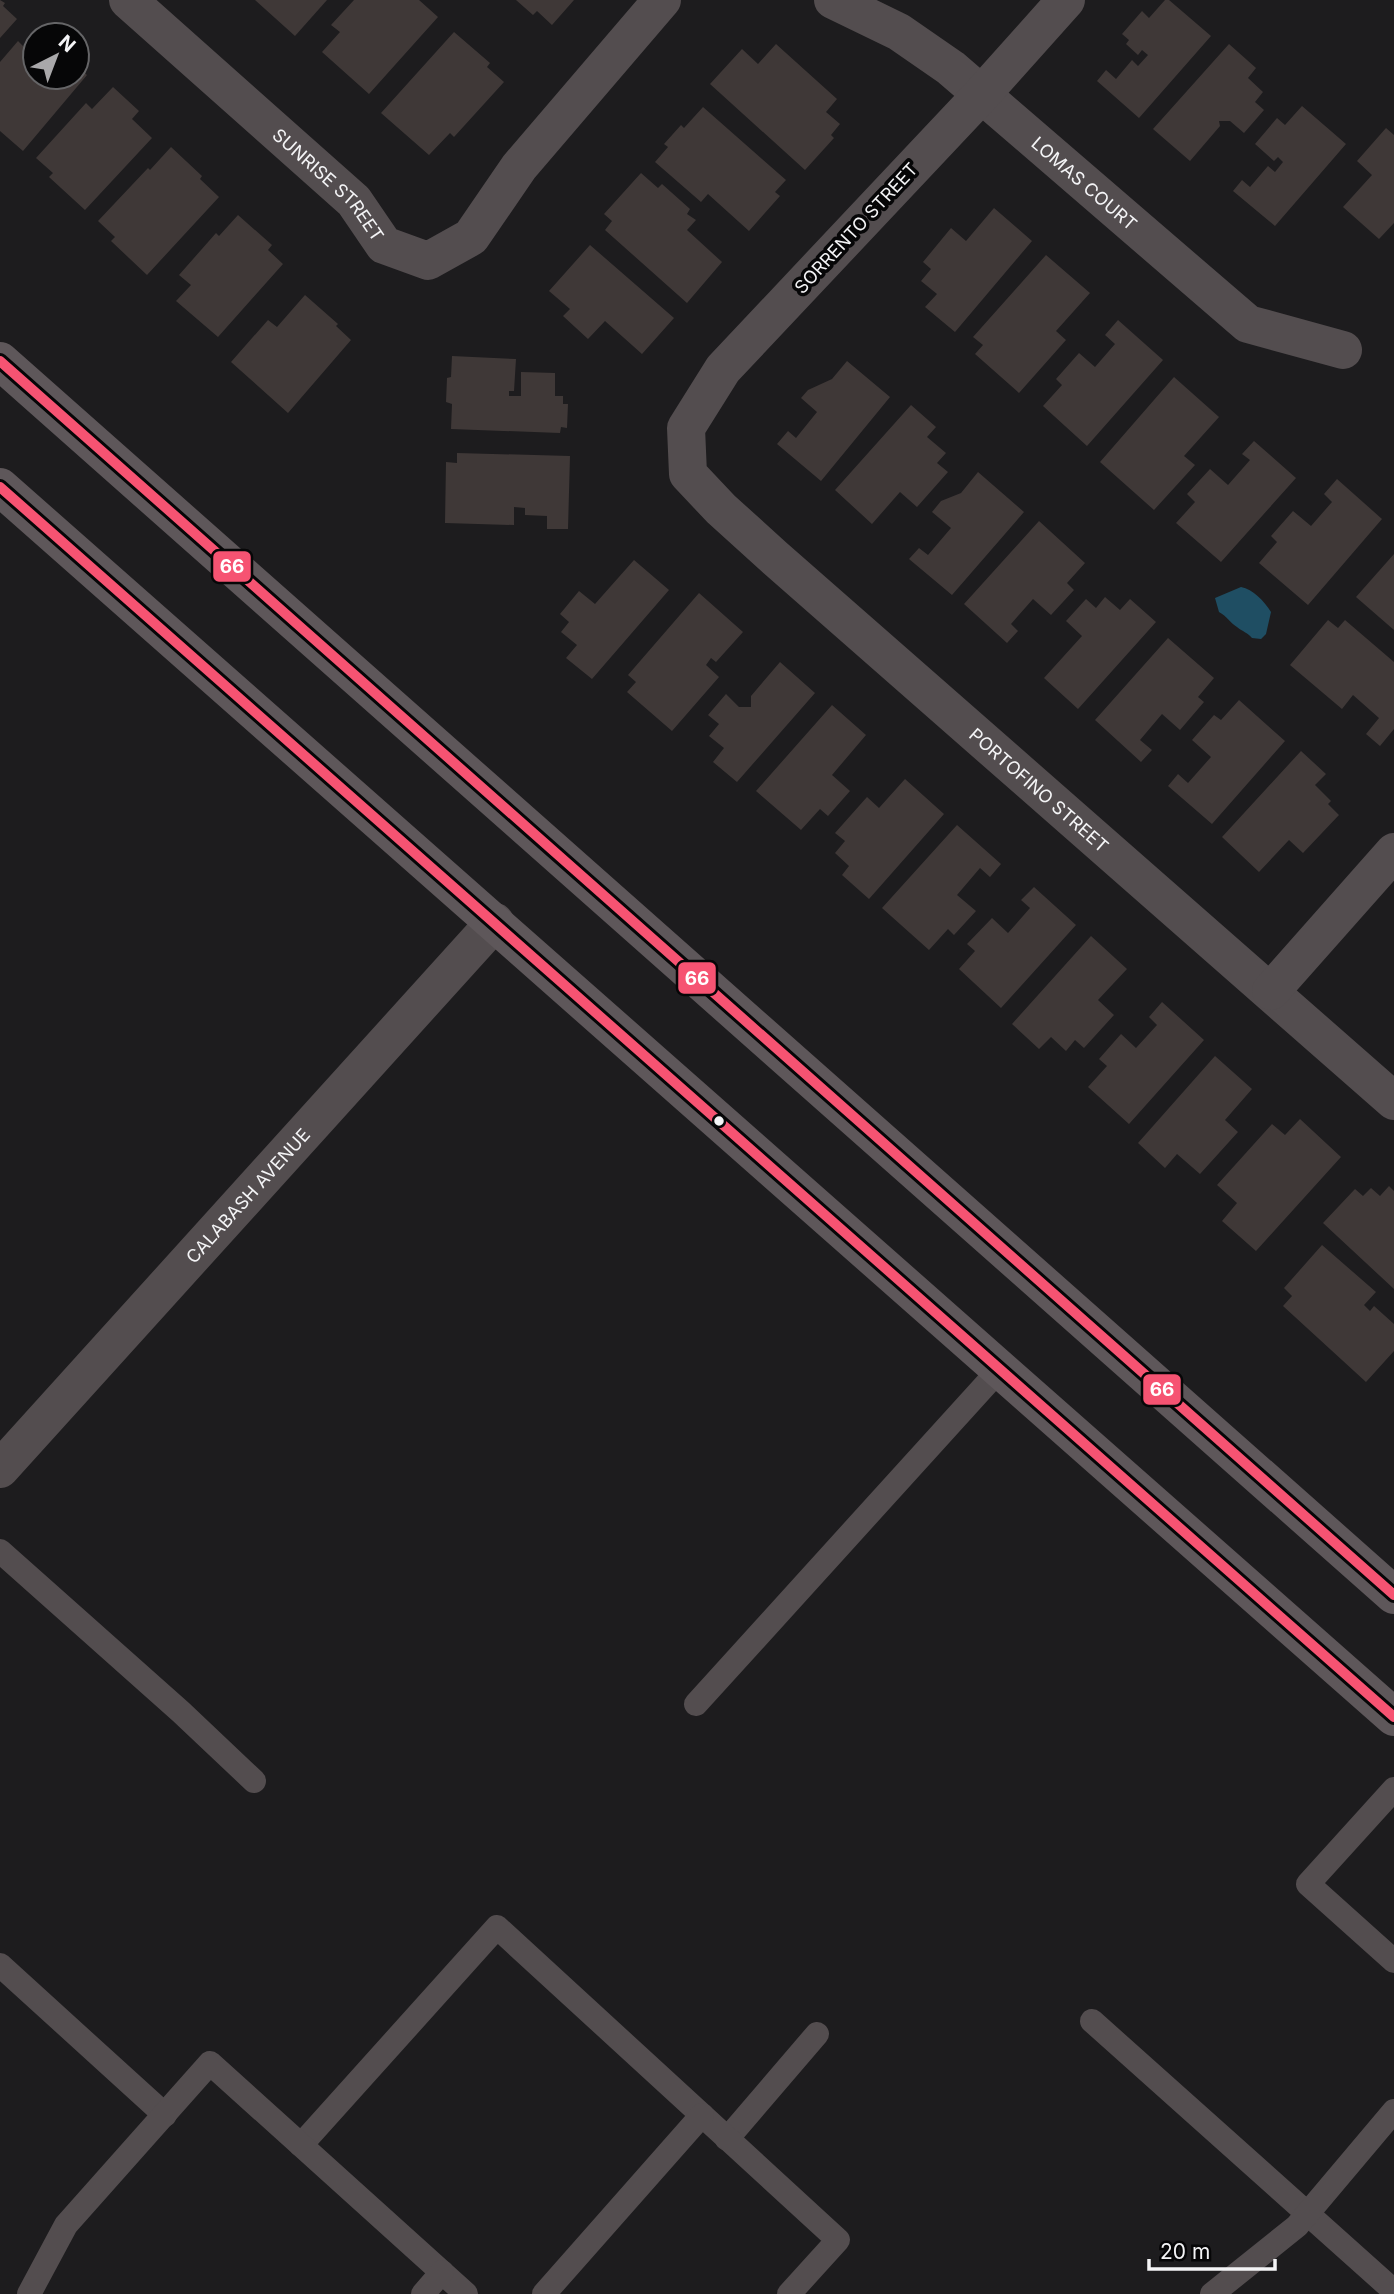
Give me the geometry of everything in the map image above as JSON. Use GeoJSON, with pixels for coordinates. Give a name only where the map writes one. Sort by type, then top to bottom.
{"type":"FeatureCollection","features":[{"type":"Feature","properties":{"kind":"main road"},"geometry":{"type":"LineString","coordinates":[[0,361],[1394,1595]]}},
{"type":"Feature","properties":{"kind":"main road"},"geometry":{"type":"LineString","coordinates":[[0,487],[1394,1717]]}},
{"type":"Feature","properties":{"kind":"street","name":"SUNRISE STREET"},"geometry":{"type":"LineString","coordinates":[[128,0],[354,201],[384,245],[428,261],[471,237],[519,167],[662,0]]}},
{"type":"Feature","properties":{"kind":"street","name":"LOMAS COURT"},"geometry":{"type":"LineString","coordinates":[[833,0],[899,32],[951,68],[1248,324],[1343,350]]}},
{"type":"Feature","properties":{"kind":"street","name":"SORRENTO STREET"},"geometry":{"type":"LineString","coordinates":[[688,474],[686,428],[723,369],[1066,0]]}},
{"type":"Feature","properties":{"kind":"street","name":"PORTOFINO STREET"},"geometry":{"type":"LineString","coordinates":[[688,474],[721,509],[774,557],[1394,1101]]}},
{"type":"Feature","properties":{"kind":"street"},"geometry":{"type":"LineString","coordinates":[[1271,991],[1394,852]]}},
{"type":"Feature","properties":{"kind":"street","name":"CALABASH AVENUE"},"geometry":{"type":"LineString","coordinates":[[2,1462],[495,922]]}},
{"type":"Feature","properties":{"kind":"lane"},"geometry":{"type":"LineString","coordinates":[[696,1704],[1000,1369]]}},
{"type":"Feature","properties":{"kind":"lane"},"geometry":{"type":"LineString","coordinates":[[0,1551],[171,1703],[254,1781]]}},
{"type":"Feature","properties":{"kind":"lane"},"geometry":{"type":"LineString","coordinates":[[1394,1789],[1308,1884],[1394,1961]]}},
{"type":"Feature","properties":{"kind":"lane"},"geometry":{"type":"LineString","coordinates":[[301,2145],[497,1927],[838,2240],[789,2294]]}},
{"type":"Feature","properties":{"kind":"lane"},"geometry":{"type":"LineString","coordinates":[[0,1965],[165,2116]]}},
{"type":"Feature","properties":{"kind":"lane"},"geometry":{"type":"LineString","coordinates":[[1092,2021],[1394,2291]]}},
{"type":"Feature","properties":{"kind":"lane"},"geometry":{"type":"LineString","coordinates":[[727,2139],[817,2034]]}},
{"type":"Feature","properties":{"kind":"lane"},"geometry":{"type":"LineString","coordinates":[[29,2294],[66,2225],[210,2063],[466,2294]]}},
{"type":"Feature","properties":{"kind":"lane"},"geometry":{"type":"LineString","coordinates":[[1212,2294],[1297,2226],[1394,2111]]}},
{"type":"Feature","properties":{"kind":"lane"},"geometry":{"type":"LineString","coordinates":[[544,2294],[702,2115]]}},
{"type":"Feature","properties":{"kind":"lane"},"geometry":{"type":"LineString","coordinates":[[423,2294],[442,2272]]}},
{"type":"Feature","properties":{"kind":"water"},"geometry":{"type":"Polygon","coordinates":[[[1241,587],[1258,596],[1271,612],[1266,634],[1261,639],[1252,638],[1219,612],[1215,598],[1241,587]]]}},
{"type":"Feature","properties":{"kind":"building"},"geometry":{"type":"Polygon","coordinates":[[[0,0],[17,19],[0,38],[0,0]]]}},
{"type":"Feature","properties":{"kind":"building"},"geometry":{"type":"Polygon","coordinates":[[[255,0],[327,0],[295,36],[255,0]]]}},
{"type":"Feature","properties":{"kind":"building"},"geometry":{"type":"Polygon","coordinates":[[[354,0],[419,0],[438,17],[369,94],[322,52],[340,32],[331,25],[354,0]]]}},
{"type":"Feature","properties":{"kind":"building"},"geometry":{"type":"Polygon","coordinates":[[[516,0],[574,0],[552,25],[537,11],[533,15],[516,0]]]}},
{"type":"Feature","properties":{"kind":"building"},"geometry":{"type":"Polygon","coordinates":[[[1165,0],[1169,0],[1211,36],[1139,118],[1097,81],[1106,70],[1116,79],[1132,60],[1138,66],[1148,55],[1142,50],[1138,55],[1126,44],[1129,40],[1122,34],[1142,11],[1149,18],[1165,0]]]}},
{"type":"Feature","properties":{"kind":"building"},"geometry":{"type":"Polygon","coordinates":[[[454,32],[490,63],[487,67],[504,82],[454,137],[450,133],[429,155],[381,113],[454,32]]]}},
{"type":"Feature","properties":{"kind":"building"},"geometry":{"type":"Polygon","coordinates":[[[18,41],[21,44],[21,91],[74,91],[23,151],[0,131],[0,62],[18,41]]]}},
{"type":"Feature","properties":{"kind":"building"},"geometry":{"type":"Polygon","coordinates":[[[776,44],[837,99],[826,112],[840,124],[831,135],[834,138],[805,170],[710,84],[742,49],[758,64],[776,44]]]}},
{"type":"Feature","properties":{"kind":"building"},"geometry":{"type":"Polygon","coordinates":[[[1229,44],[1256,68],[1248,78],[1263,92],[1255,102],[1264,110],[1244,133],[1230,121],[1219,121],[1220,126],[1190,161],[1153,129],[1229,44]]]}},
{"type":"Feature","properties":{"kind":"building"},"geometry":{"type":"Polygon","coordinates":[[[113,87],[139,111],[132,119],[152,138],[85,210],[49,177],[53,173],[36,158],[86,103],[92,109],[113,87]]]}},
{"type":"Feature","properties":{"kind":"building"},"geometry":{"type":"Polygon","coordinates":[[[1302,106],[1346,144],[1275,226],[1233,191],[1242,180],[1250,187],[1268,166],[1275,172],[1283,162],[1278,157],[1274,161],[1255,144],[1277,118],[1285,125],[1302,106]]]}},
{"type":"Feature","properties":{"kind":"building"},"geometry":{"type":"Polygon","coordinates":[[[703,107],[786,180],[775,192],[780,196],[749,231],[708,194],[701,202],[655,162],[668,147],[664,144],[681,125],[684,128],[703,107]]]}},
{"type":"Feature","properties":{"kind":"building"},"geometry":{"type":"Polygon","coordinates":[[[1386,128],[1394,135],[1394,223],[1379,239],[1343,207],[1372,175],[1357,161],[1386,128]]]}},
{"type":"Feature","properties":{"kind":"building"},"geometry":{"type":"Polygon","coordinates":[[[171,147],[202,176],[200,179],[219,197],[147,275],[111,241],[115,237],[98,221],[171,147]]]}},
{"type":"Feature","properties":{"kind":"building"},"geometry":{"type":"Polygon","coordinates":[[[641,173],[658,188],[662,184],[690,209],[687,214],[696,220],[687,230],[722,262],[687,303],[605,230],[612,221],[604,214],[641,173]]]}},
{"type":"Feature","properties":{"kind":"building"},"geometry":{"type":"Polygon","coordinates":[[[994,208],[1032,241],[955,332],[925,307],[937,294],[921,281],[931,269],[923,262],[951,228],[966,241],[994,208]]]}},
{"type":"Feature","properties":{"kind":"building"},"geometry":{"type":"Polygon","coordinates":[[[238,215],[272,245],[268,250],[283,264],[218,337],[176,301],[191,285],[179,275],[216,233],[219,236],[238,215]]]}},
{"type":"Feature","properties":{"kind":"building"},"geometry":{"type":"Polygon","coordinates":[[[590,245],[674,318],[642,354],[605,321],[588,339],[563,316],[570,309],[549,291],[590,245]]]}},
{"type":"Feature","properties":{"kind":"building"},"geometry":{"type":"Polygon","coordinates":[[[1046,255],[1090,293],[1056,331],[1066,340],[1019,393],[975,354],[983,345],[973,337],[1046,255]]]}},
{"type":"Feature","properties":{"kind":"building"},"geometry":{"type":"Polygon","coordinates":[[[305,295],[338,324],[336,326],[351,340],[288,413],[231,362],[268,320],[277,327],[305,295]]]}},
{"type":"Feature","properties":{"kind":"building"},"geometry":{"type":"Polygon","coordinates":[[[1118,320],[1163,360],[1087,446],[1043,406],[1062,385],[1056,379],[1079,353],[1095,367],[1115,344],[1105,335],[1118,320]]]}},
{"type":"Feature","properties":{"kind":"building"},"geometry":{"type":"Polygon","coordinates":[[[452,356],[516,359],[514,391],[509,391],[509,396],[521,396],[521,372],[555,373],[555,396],[563,396],[563,404],[568,404],[567,428],[561,427],[560,433],[451,429],[452,404],[446,402],[447,378],[451,377],[452,356]]]}},
{"type":"Feature","properties":{"kind":"building"},"geometry":{"type":"Polygon","coordinates":[[[847,361],[890,397],[821,481],[777,444],[788,431],[796,438],[817,412],[801,398],[808,390],[832,379],[847,361]]]}},
{"type":"Feature","properties":{"kind":"building"},"geometry":{"type":"Polygon","coordinates":[[[1174,377],[1219,417],[1184,456],[1195,465],[1154,510],[1100,462],[1174,377]]]}},
{"type":"Feature","properties":{"kind":"building"},"geometry":{"type":"Polygon","coordinates":[[[911,405],[936,427],[927,437],[946,453],[937,463],[948,472],[917,507],[900,492],[872,524],[835,490],[911,405]]]}},
{"type":"Feature","properties":{"kind":"building"},"geometry":{"type":"Polygon","coordinates":[[[1254,441],[1296,478],[1221,562],[1176,523],[1195,502],[1187,494],[1210,469],[1228,485],[1250,460],[1242,454],[1254,441]]]}},
{"type":"Feature","properties":{"kind":"building"},"geometry":{"type":"Polygon","coordinates":[[[457,453],[570,456],[568,529],[547,529],[547,516],[525,515],[525,508],[514,507],[514,525],[445,523],[446,462],[457,463],[457,453]]]}},
{"type":"Feature","properties":{"kind":"building"},"geometry":{"type":"Polygon","coordinates":[[[978,472],[1024,512],[952,595],[909,559],[919,548],[928,555],[951,528],[932,512],[941,501],[961,493],[978,472]]]}},
{"type":"Feature","properties":{"kind":"building"},"geometry":{"type":"Polygon","coordinates":[[[1337,479],[1382,519],[1308,605],[1259,563],[1277,542],[1271,536],[1293,511],[1311,526],[1332,502],[1324,494],[1337,479]]]}},
{"type":"Feature","properties":{"kind":"building"},"geometry":{"type":"Polygon","coordinates":[[[1039,521],[1085,563],[1067,583],[1074,590],[1051,615],[1033,599],[1011,624],[1018,631],[1007,643],[964,604],[1039,521]]]}},
{"type":"Feature","properties":{"kind":"building"},"geometry":{"type":"Polygon","coordinates":[[[1394,554],[1394,630],[1356,597],[1394,554]]]}},
{"type":"Feature","properties":{"kind":"building"},"geometry":{"type":"Polygon","coordinates":[[[634,560],[669,590],[592,679],[566,658],[577,645],[561,632],[569,622],[560,614],[579,591],[595,604],[634,560]]]}},
{"type":"Feature","properties":{"kind":"building"},"geometry":{"type":"Polygon","coordinates":[[[699,593],[743,632],[716,662],[711,658],[706,665],[719,677],[672,731],[627,692],[636,682],[628,675],[699,593]]]}},
{"type":"Feature","properties":{"kind":"building"},"geometry":{"type":"Polygon","coordinates":[[[1105,597],[1120,610],[1130,599],[1156,622],[1078,709],[1044,678],[1082,636],[1066,621],[1086,599],[1096,608],[1105,597]]]}},
{"type":"Feature","properties":{"kind":"building"},"geometry":{"type":"Polygon","coordinates":[[[1328,620],[1338,628],[1345,620],[1394,662],[1394,729],[1380,746],[1366,734],[1379,718],[1353,695],[1342,709],[1290,665],[1328,620]]]}},
{"type":"Feature","properties":{"kind":"building"},"geometry":{"type":"Polygon","coordinates":[[[1168,638],[1214,678],[1198,697],[1204,702],[1180,730],[1162,714],[1140,740],[1152,750],[1141,762],[1095,720],[1168,638]]]}},
{"type":"Feature","properties":{"kind":"building"},"geometry":{"type":"Polygon","coordinates":[[[780,662],[815,693],[737,782],[713,762],[724,748],[709,736],[719,724],[708,715],[726,694],[739,707],[751,707],[751,696],[780,662]]]}},
{"type":"Feature","properties":{"kind":"building"},"geometry":{"type":"Polygon","coordinates":[[[1239,700],[1285,741],[1212,824],[1168,786],[1178,774],[1188,783],[1211,757],[1192,740],[1214,715],[1221,720],[1239,700]]]}},
{"type":"Feature","properties":{"kind":"building"},"geometry":{"type":"Polygon","coordinates":[[[832,705],[866,735],[832,775],[850,791],[828,816],[820,809],[801,830],[756,791],[832,705]]]}},
{"type":"Feature","properties":{"kind":"building"},"geometry":{"type":"Polygon","coordinates":[[[1301,751],[1326,774],[1315,785],[1331,801],[1328,804],[1339,815],[1303,853],[1289,840],[1259,872],[1222,837],[1301,751]]]}},
{"type":"Feature","properties":{"kind":"building"},"geometry":{"type":"Polygon","coordinates":[[[905,779],[944,814],[869,899],[842,875],[849,866],[835,853],[845,841],[835,833],[867,797],[879,808],[905,779]]]}},
{"type":"Feature","properties":{"kind":"building"},"geometry":{"type":"Polygon","coordinates":[[[957,825],[1001,864],[990,877],[980,868],[957,895],[976,911],[954,935],[948,929],[929,950],[882,908],[957,825]]]}},
{"type":"Feature","properties":{"kind":"building"},"geometry":{"type":"Polygon","coordinates":[[[1034,887],[1076,925],[1001,1008],[959,969],[975,951],[967,944],[992,918],[1008,933],[1030,908],[1021,900],[1034,887]]]}},
{"type":"Feature","properties":{"kind":"building"},"geometry":{"type":"Polygon","coordinates":[[[1091,936],[1127,969],[1098,1000],[1114,1015],[1084,1048],[1075,1040],[1066,1051],[1051,1037],[1039,1049],[1012,1024],[1091,936]]]}},
{"type":"Feature","properties":{"kind":"building"},"geometry":{"type":"Polygon","coordinates":[[[1162,1002],[1204,1040],[1129,1124],[1088,1087],[1107,1066],[1099,1059],[1121,1034],[1136,1048],[1157,1025],[1149,1017],[1162,1002]]]}},
{"type":"Feature","properties":{"kind":"building"},"geometry":{"type":"Polygon","coordinates":[[[1215,1056],[1252,1089],[1225,1120],[1238,1132],[1200,1174],[1177,1154],[1165,1168],[1138,1143],[1215,1056]]]}},
{"type":"Feature","properties":{"kind":"building"},"geometry":{"type":"Polygon","coordinates":[[[1300,1119],[1341,1157],[1256,1251],[1222,1221],[1237,1203],[1217,1185],[1272,1124],[1285,1135],[1300,1119]]]}},
{"type":"Feature","properties":{"kind":"building"},"geometry":{"type":"Polygon","coordinates":[[[1389,1186],[1394,1191],[1394,1289],[1323,1223],[1355,1189],[1363,1196],[1371,1188],[1380,1196],[1389,1186]]]}},
{"type":"Feature","properties":{"kind":"building"},"geometry":{"type":"Polygon","coordinates":[[[1322,1245],[1376,1292],[1364,1305],[1370,1311],[1374,1306],[1394,1324],[1394,1351],[1366,1382],[1283,1306],[1292,1296],[1284,1288],[1322,1245]]]}},
{"type":"Feature","properties":{"kind":"transit line","name":"66"},"geometry":{"type":"LineString","coordinates":[[0,361],[1394,1595]]}},
{"type":"Feature","properties":{"kind":"transit line","name":"66"},"geometry":{"type":"LineString","coordinates":[[0,487],[1394,1717]]}}]}
